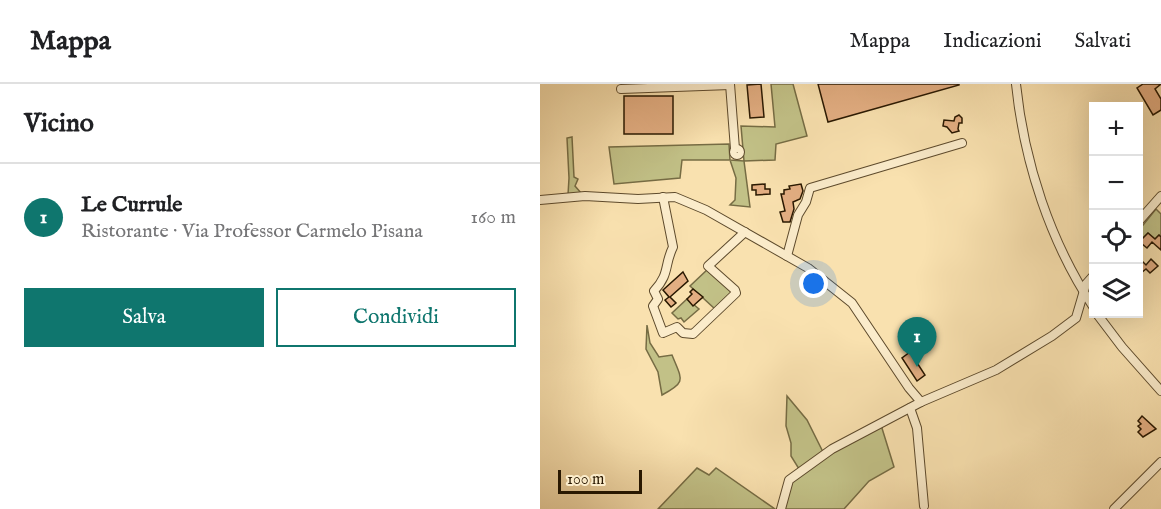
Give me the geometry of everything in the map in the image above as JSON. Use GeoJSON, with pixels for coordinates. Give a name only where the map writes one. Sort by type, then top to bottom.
{"type":"FeatureCollection","features":[{"type":"Feature","properties":{"kind":"street"},"geometry":{"type":"LineString","coordinates":[[1016,84],[1023,136],[1037,185],[1052,228],[1089,301]]}},
{"type":"Feature","properties":{"kind":"street"},"geometry":{"type":"LineString","coordinates":[[621,89],[730,85],[735,149]]}},
{"type":"Feature","properties":{"kind":"street"},"geometry":{"type":"LineString","coordinates":[[787,256],[798,215],[806,202],[810,188],[962,143]]}},
{"type":"Feature","properties":{"kind":"street"},"geometry":{"type":"LineString","coordinates":[[540,200],[585,196],[638,199],[675,196],[687,200],[808,267],[852,303],[909,388],[921,402]]}},
{"type":"Feature","properties":{"kind":"street"},"geometry":{"type":"LineString","coordinates":[[1143,216],[1161,196]]}},
{"type":"Feature","properties":{"kind":"street"},"geometry":{"type":"LineString","coordinates":[[663,197],[672,247],[663,281],[654,291],[658,299],[653,306],[663,333],[677,327],[683,333],[693,334],[736,293],[708,266],[745,232]]}},
{"type":"Feature","properties":{"kind":"street"},"geometry":{"type":"LineString","coordinates":[[781,509],[786,484],[793,476],[847,440],[921,402],[996,370],[1052,336],[1076,318],[1083,292],[1089,281]]}},
{"type":"Feature","properties":{"kind":"street"},"geometry":{"type":"LineString","coordinates":[[1101,318],[1134,362],[1161,392]]}},
{"type":"Feature","properties":{"kind":"street"},"geometry":{"type":"LineString","coordinates":[[910,408],[917,428],[924,506]]}},
{"type":"Feature","properties":{"kind":"street"},"geometry":{"type":"LineString","coordinates":[[1114,509],[1161,462]]}},
{"type":"Feature","properties":{"kind":"shaded area"},"geometry":{"type":"Polygon","coordinates":[[[771,84],[793,84],[807,136],[776,144],[775,160],[744,161],[741,126],[775,127],[771,84]]]}},
{"type":"Feature","properties":{"kind":"shaded area"},"geometry":{"type":"Polygon","coordinates":[[[572,137],[574,177],[578,179],[575,186],[582,194],[568,195],[567,138],[572,137]]]}},
{"type":"Feature","properties":{"kind":"shaded area"},"geometry":{"type":"Polygon","coordinates":[[[729,144],[730,160],[682,160],[680,178],[614,184],[609,147],[729,144]]]}},
{"type":"Feature","properties":{"kind":"shaded area"},"geometry":{"type":"Polygon","coordinates":[[[730,160],[744,161],[750,207],[730,205],[735,200],[736,178],[730,160]]]}},
{"type":"Feature","properties":{"kind":"shaded area"},"geometry":{"type":"Polygon","coordinates":[[[1156,209],[1161,214],[1161,237],[1159,235],[1155,239],[1148,233],[1143,238],[1143,225],[1156,209]]]}},
{"type":"Feature","properties":{"kind":"shaded area"},"geometry":{"type":"Polygon","coordinates":[[[708,269],[734,292],[715,309],[690,286],[708,269]]]}},
{"type":"Feature","properties":{"kind":"shaded area"},"geometry":{"type":"Polygon","coordinates":[[[687,299],[699,309],[684,322],[672,313],[687,299]]]}},
{"type":"Feature","properties":{"kind":"shaded area"},"geometry":{"type":"Polygon","coordinates":[[[647,325],[650,343],[659,357],[672,355],[680,375],[676,387],[662,395],[658,372],[646,349],[647,325]]]}},
{"type":"Feature","properties":{"kind":"shaded area"},"geometry":{"type":"Polygon","coordinates":[[[787,396],[807,420],[823,452],[799,469],[791,456],[791,443],[786,426],[787,396]]]}},
{"type":"Feature","properties":{"kind":"shaded area"},"geometry":{"type":"Polygon","coordinates":[[[881,425],[894,467],[869,481],[844,509],[783,509],[789,483],[816,462],[881,425]]]}},
{"type":"Feature","properties":{"kind":"shaded area"},"geometry":{"type":"Polygon","coordinates":[[[697,468],[709,475],[716,468],[775,509],[658,509],[697,468]]]}},
{"type":"Feature","properties":{"kind":"building"},"geometry":{"type":"Polygon","coordinates":[[[761,84],[764,117],[750,118],[747,85],[761,84]]]}},
{"type":"Feature","properties":{"kind":"building"},"geometry":{"type":"Polygon","coordinates":[[[818,84],[959,84],[959,85],[828,122],[818,84]]]}},
{"type":"Feature","properties":{"kind":"building"},"geometry":{"type":"Polygon","coordinates":[[[1143,84],[1161,84],[1155,89],[1161,99],[1161,110],[1153,115],[1137,88],[1143,84]]]}},
{"type":"Feature","properties":{"kind":"building"},"geometry":{"type":"Polygon","coordinates":[[[624,96],[673,96],[673,134],[624,134],[624,96]]]}},
{"type":"Feature","properties":{"kind":"building"},"geometry":{"type":"Polygon","coordinates":[[[959,115],[962,123],[959,123],[959,131],[952,133],[943,126],[944,120],[954,121],[959,115]]]}},
{"type":"Feature","properties":{"kind":"building"},"geometry":{"type":"Polygon","coordinates":[[[765,184],[765,189],[770,189],[770,194],[756,195],[756,190],[752,190],[752,185],[765,184]]]}},
{"type":"Feature","properties":{"kind":"building"},"geometry":{"type":"Polygon","coordinates":[[[801,184],[803,191],[800,199],[793,202],[794,209],[790,222],[783,222],[780,212],[785,211],[781,194],[784,194],[784,190],[790,189],[789,186],[801,184]]]}},
{"type":"Feature","properties":{"kind":"building"},"geometry":{"type":"Polygon","coordinates":[[[1148,233],[1155,239],[1159,235],[1161,250],[1152,242],[1147,248],[1143,245],[1143,238],[1148,233]]]}},
{"type":"Feature","properties":{"kind":"building"},"geometry":{"type":"Polygon","coordinates":[[[1151,259],[1158,266],[1150,273],[1146,269],[1143,271],[1143,262],[1146,265],[1151,259]]]}},
{"type":"Feature","properties":{"kind":"building"},"geometry":{"type":"Polygon","coordinates":[[[683,272],[688,281],[670,297],[676,303],[671,307],[665,300],[669,297],[663,290],[683,272]]]}},
{"type":"Feature","properties":{"kind":"building"},"geometry":{"type":"Polygon","coordinates":[[[693,289],[703,297],[693,306],[687,299],[693,289]]]}},
{"type":"Feature","properties":{"kind":"building"},"geometry":{"type":"Polygon","coordinates":[[[910,352],[925,375],[917,381],[902,358],[910,352]]]}},
{"type":"Feature","properties":{"kind":"building"},"geometry":{"type":"Polygon","coordinates":[[[1142,416],[1156,429],[1143,437],[1138,432],[1141,429],[1138,426],[1141,424],[1138,421],[1142,416]]]}},
{"type":"Feature","properties":{"kind":"place","name":"Le Currule"},"geometry":{"type":"Point","coordinates":[917,367]}}]}
